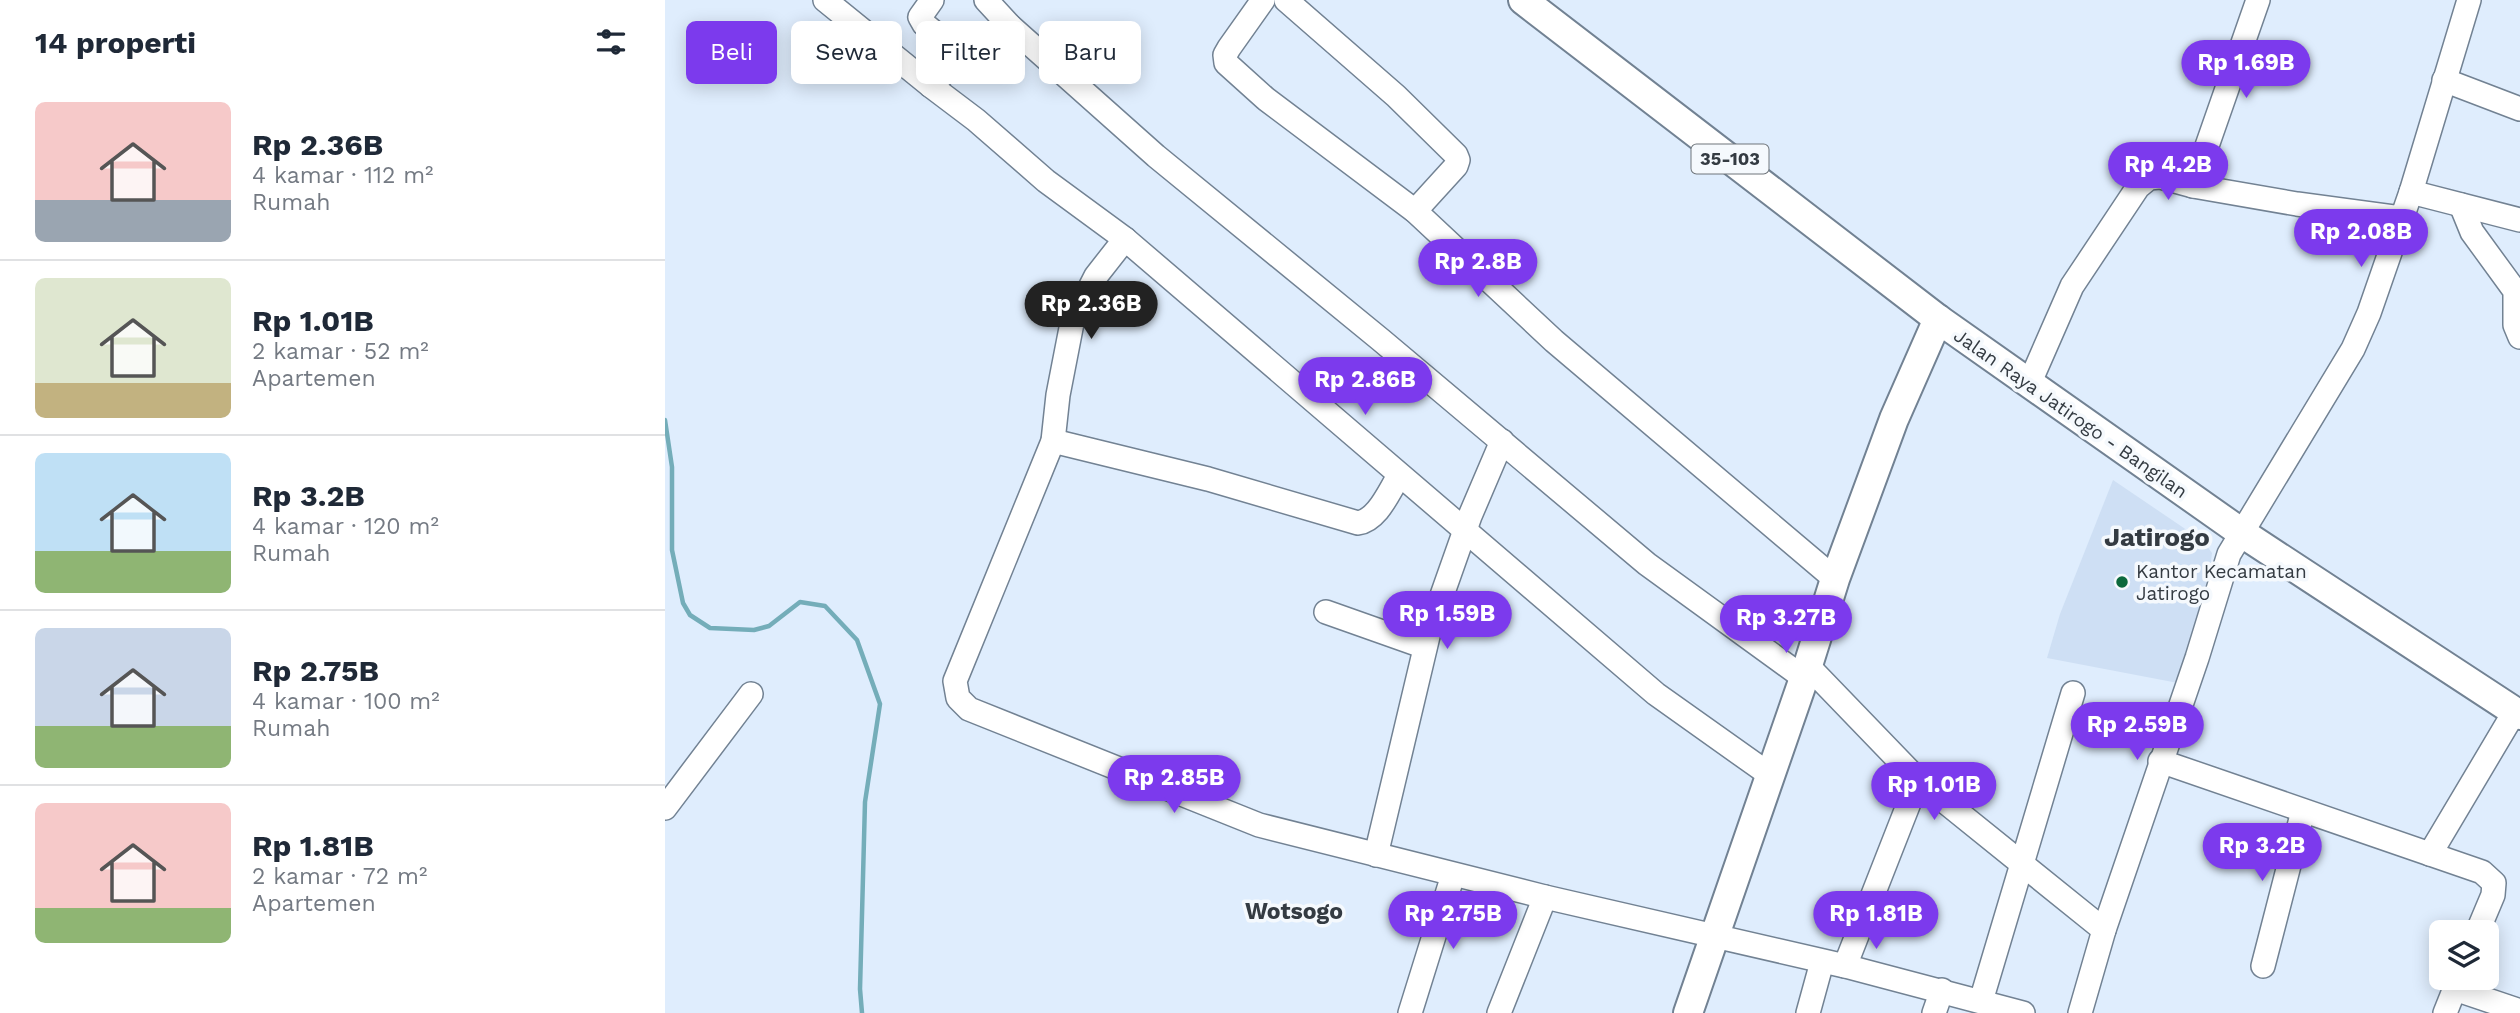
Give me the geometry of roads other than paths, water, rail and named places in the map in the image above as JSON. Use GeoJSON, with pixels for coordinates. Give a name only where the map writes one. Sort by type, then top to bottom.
{"type":"FeatureCollection","features":[{"type":"Feature","properties":{"kind":"main road","name":"35-103"},"geometry":{"type":"LineString","coordinates":[[1523,0],[1938,319]]}},
{"type":"Feature","properties":{"kind":"main road","name":"Jalan Raya Jatirogo - Bangilan"},"geometry":{"type":"LineString","coordinates":[[1938,319],[2242,533],[2518,713]]}},
{"type":"Feature","properties":{"kind":"main road"},"geometry":{"type":"LineString","coordinates":[[1688,1013],[1806,672],[1835,579],[1894,419],[1938,319]]}},
{"type":"Feature","properties":{"kind":"street"},"geometry":{"type":"LineString","coordinates":[[825,0],[976,120],[1046,181],[1125,239],[1657,694],[1770,775]]}},
{"type":"Feature","properties":{"kind":"street"},"geometry":{"type":"LineString","coordinates":[[923,21],[921,17],[932,0]]}},
{"type":"Feature","properties":{"kind":"street"},"geometry":{"type":"LineString","coordinates":[[986,0],[1005,21]]}},
{"type":"Feature","properties":{"kind":"street"},"geometry":{"type":"LineString","coordinates":[[1263,0],[1229,48],[1225,55],[1226,63],[1266,99],[1415,211],[1555,341],[1835,579]]}},
{"type":"Feature","properties":{"kind":"street"},"geometry":{"type":"LineString","coordinates":[[1286,0],[1396,96],[1456,155],[1456,166],[1415,211]]}},
{"type":"Feature","properties":{"kind":"street"},"geometry":{"type":"LineString","coordinates":[[2193,186],[2258,0]]}},
{"type":"Feature","properties":{"kind":"street"},"geometry":{"type":"LineString","coordinates":[[2080,1013],[2104,930],[2197,658],[2228,554],[2353,349],[2369,313],[2411,192],[2469,0]]}},
{"type":"Feature","properties":{"kind":"street"},"geometry":{"type":"LineString","coordinates":[[1025,39],[1156,156],[1647,564],[1806,672],[1918,780],[2104,930]]}},
{"type":"Feature","properties":{"kind":"street"},"geometry":{"type":"LineString","coordinates":[[2444,80],[2520,109]]}},
{"type":"Feature","properties":{"kind":"street"},"geometry":{"type":"LineString","coordinates":[[2030,382],[2072,286],[2138,187],[2149,178],[2160,177],[2193,186],[2400,219]]}},
{"type":"Feature","properties":{"kind":"street"},"geometry":{"type":"LineString","coordinates":[[2411,192],[2520,220]]}},
{"type":"Feature","properties":{"kind":"street"},"geometry":{"type":"LineString","coordinates":[[2461,205],[2472,232],[2515,291],[2515,325],[2520,337]]}},
{"type":"Feature","properties":{"kind":"street"},"geometry":{"type":"LineString","coordinates":[[1125,239],[1096,276],[1072,323],[1058,395],[1053,441],[955,681],[958,698],[969,709],[1259,825],[1453,875],[1845,966],[2023,1013]]}},
{"type":"Feature","properties":{"kind":"street"},"geometry":{"type":"LineString","coordinates":[[1053,441],[1208,479],[1358,523],[1365,522],[1374,515],[1399,476]]}},
{"type":"Feature","properties":{"kind":"street"},"geometry":{"type":"LineString","coordinates":[[1376,855],[1425,647],[1465,531],[1502,441]]}},
{"type":"Feature","properties":{"kind":"street"},"geometry":{"type":"LineString","coordinates":[[1326,612],[1425,647]]}},
{"type":"Feature","properties":{"kind":"street"},"geometry":{"type":"LineString","coordinates":[[1981,1002],[2073,693]]}},
{"type":"Feature","properties":{"kind":"street"},"geometry":{"type":"LineString","coordinates":[[665,808],[751,694]]}},
{"type":"Feature","properties":{"kind":"street"},"geometry":{"type":"LineString","coordinates":[[2430,854],[2518,713]]}},
{"type":"Feature","properties":{"kind":"street"},"geometry":{"type":"LineString","coordinates":[[2160,761],[2481,872],[2494,883],[2493,895],[2482,920]]}},
{"type":"Feature","properties":{"kind":"street"},"geometry":{"type":"LineString","coordinates":[[1845,966],[1918,780]]}},
{"type":"Feature","properties":{"kind":"street"},"geometry":{"type":"LineString","coordinates":[[2263,966],[2303,810]]}},
{"type":"Feature","properties":{"kind":"street"},"geometry":{"type":"LineString","coordinates":[[1410,1013],[1453,875]]}},
{"type":"Feature","properties":{"kind":"street"},"geometry":{"type":"LineString","coordinates":[[1499,1013],[1545,897]]}},
{"type":"Feature","properties":{"kind":"street"},"geometry":{"type":"LineString","coordinates":[[1808,1013],[1822,962]]}},
{"type":"Feature","properties":{"kind":"street"},"geometry":{"type":"LineString","coordinates":[[1934,1013],[1942,990]]}},
{"type":"Feature","properties":{"kind":"street"},"geometry":{"type":"LineString","coordinates":[[2445,1013],[2455,990]]}},
{"type":"Feature","properties":{"kind":"street"},"geometry":{"type":"LineString","coordinates":[[2471,990],[2520,1011]]}},
{"type":"Feature","properties":{"kind":"waterway"},"geometry":{"type":"LineString","coordinates":[[665,420],[672,467],[672,550],[683,603],[690,615],[710,628],[754,630],[769,626],[800,602],[825,606],[857,640],[880,704],[865,802],[860,989],[862,1013]]}},
{"type":"Feature","properties":{"kind":"place","name":"Kantor Kecamatan Jatirogo"},"geometry":{"type":"Point","coordinates":[2122,582]}},
{"type":"Feature","properties":{"kind":"district","name":"Jatirogo"},"geometry":{"type":"Point","coordinates":[2157,537]}},
{"type":"Feature","properties":{"kind":"district","name":"Wotsogo"},"geometry":{"type":"Point","coordinates":[1294,911]}}]}
